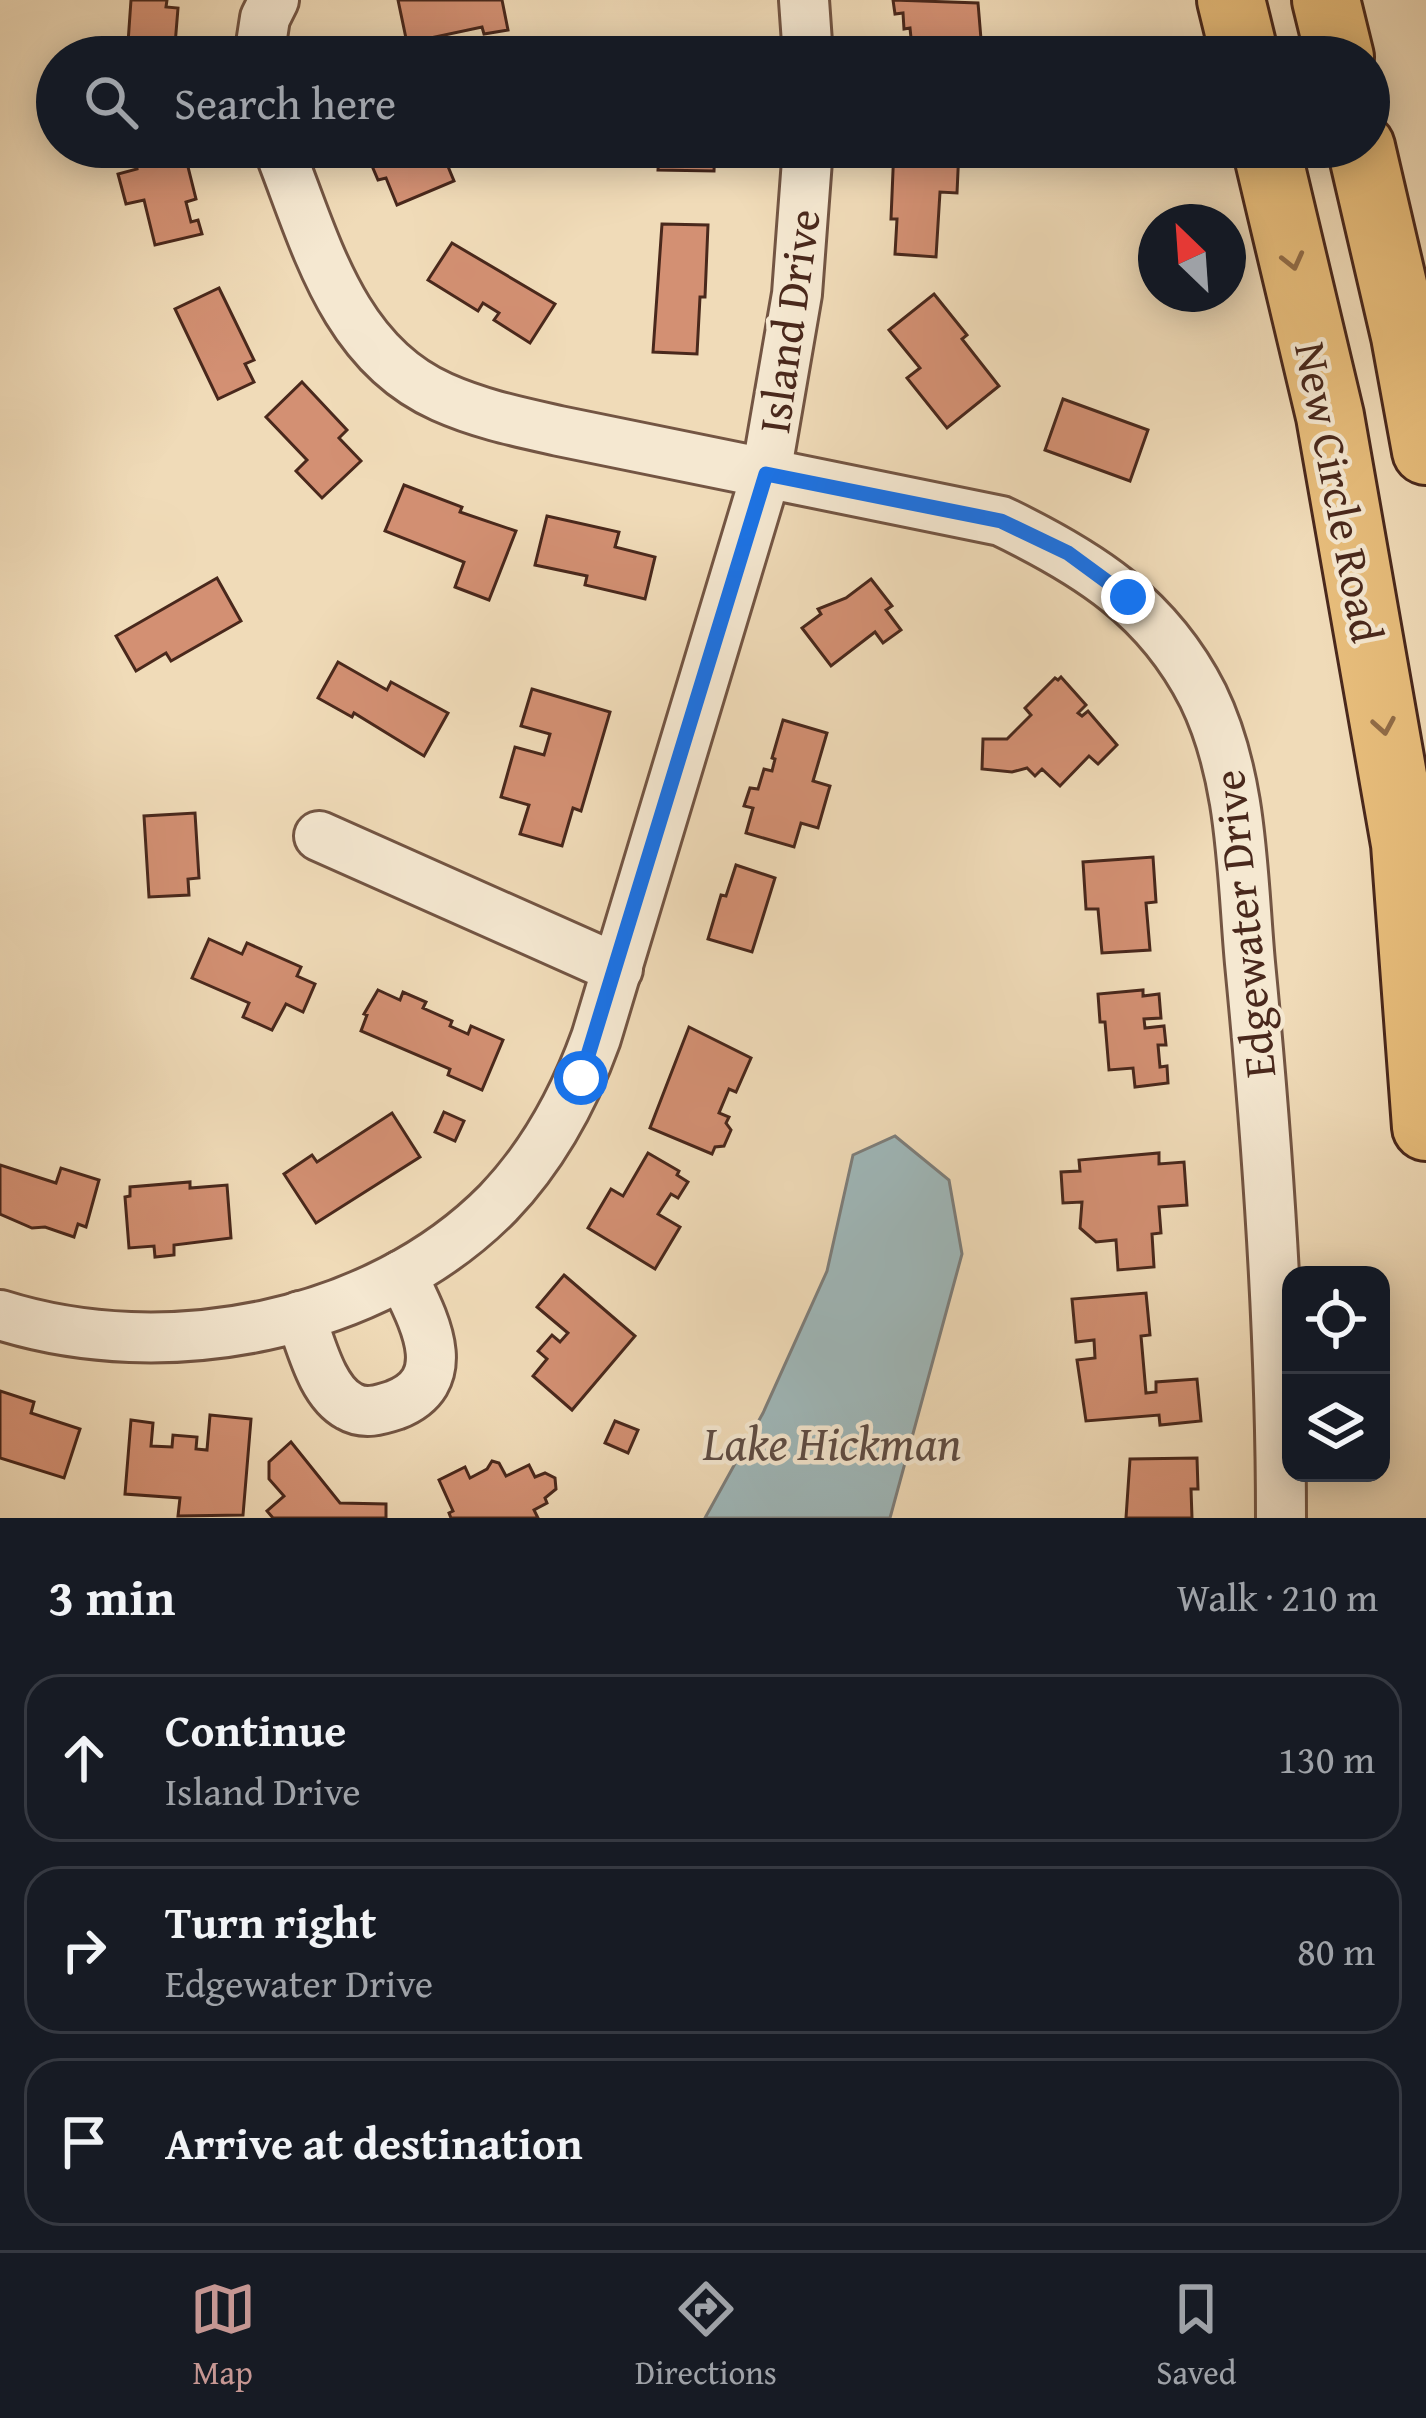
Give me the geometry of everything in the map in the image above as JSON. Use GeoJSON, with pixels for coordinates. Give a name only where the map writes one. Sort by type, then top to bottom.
{"type":"FeatureCollection","features":[{"type":"Feature","properties":{"kind":"highway"},"geometry":{"type":"LineString","coordinates":[[1232,0],[1240,36]]}},
{"type":"Feature","properties":{"kind":"highway"},"geometry":{"type":"LineString","coordinates":[[1326,0],[1335,36]]}},
{"type":"Feature","properties":{"kind":"highway","name":"New Circle Road"},"geometry":{"type":"LineString","coordinates":[[1271,168],[1330,416],[1405,844],[1426,1127]]}},
{"type":"Feature","properties":{"kind":"highway","name":"New Circle Road"},"geometry":{"type":"LineString","coordinates":[[1366,168],[1426,451]]}},
{"type":"Feature","properties":{"kind":"street"},"geometry":{"type":"LineString","coordinates":[[263,36],[274,0]]}},
{"type":"Feature","properties":{"kind":"street"},"geometry":{"type":"LineString","coordinates":[[804,0],[807,36]]}},
{"type":"Feature","properties":{"kind":"street","name":"Edgewater Drive"},"geometry":{"type":"LineString","coordinates":[[287,168],[348,316],[373,349],[437,395],[488,415],[1001,521],[1068,553],[1128,597],[1154,623],[1201,692],[1223,748],[1242,854],[1270,1167],[1281,1518]]}},
{"type":"Feature","properties":{"kind":"street","name":"Island Drive"},"geometry":{"type":"LineString","coordinates":[[0,1315],[82,1334],[147,1338],[208,1334],[300,1316],[402,1276],[498,1203],[538,1154],[581,1078],[766,474],[797,293],[806,168]]}},
{"type":"Feature","properties":{"kind":"street"},"geometry":{"type":"LineString","coordinates":[[319,836],[617,969]]}},
{"type":"Feature","properties":{"kind":"street"},"geometry":{"type":"LineString","coordinates":[[300,1316],[326,1380],[348,1406],[375,1412],[411,1398],[428,1374],[431,1337],[402,1276]]}},
{"type":"Feature","properties":{"kind":"water","name":"Lake Hickman"},"geometry":{"type":"Polygon","coordinates":[[[895,1136],[949,1180],[962,1254],[890,1518],[705,1518],[763,1413],[827,1271],[853,1155],[895,1136]]]}},
{"type":"Feature","properties":{"kind":"building"},"geometry":{"type":"Polygon","coordinates":[[[131,0],[167,0],[166,7],[178,8],[176,36],[128,36],[131,0]]]}},
{"type":"Feature","properties":{"kind":"building"},"geometry":{"type":"Polygon","coordinates":[[[398,0],[502,0],[508,30],[484,34],[482,27],[440,36],[406,36],[398,0]]]}},
{"type":"Feature","properties":{"kind":"building"},"geometry":{"type":"Polygon","coordinates":[[[893,0],[978,3],[981,36],[911,36],[910,28],[904,29],[903,13],[895,14],[893,0]]]}},
{"type":"Feature","properties":{"kind":"building"},"geometry":{"type":"Polygon","coordinates":[[[188,168],[196,199],[186,202],[191,222],[198,220],[202,234],[155,245],[144,200],[126,204],[118,174],[188,168]]]}},
{"type":"Feature","properties":{"kind":"building"},"geometry":{"type":"Polygon","coordinates":[[[373,168],[449,168],[454,181],[397,205],[386,178],[378,180],[373,168]]]}},
{"type":"Feature","properties":{"kind":"building"},"geometry":{"type":"Polygon","coordinates":[[[658,168],[714,168],[714,171],[658,168]]]}},
{"type":"Feature","properties":{"kind":"building"},"geometry":{"type":"Polygon","coordinates":[[[893,168],[958,168],[957,193],[940,192],[936,257],[895,254],[897,219],[891,219],[893,168]]]}},
{"type":"Feature","properties":{"kind":"building"},"geometry":{"type":"Polygon","coordinates":[[[662,224],[708,225],[697,354],[653,352],[662,224]]]}},
{"type":"Feature","properties":{"kind":"building"},"geometry":{"type":"Polygon","coordinates":[[[452,243],[555,304],[530,343],[494,320],[499,313],[483,303],[478,311],[428,280],[452,243]]]}},
{"type":"Feature","properties":{"kind":"building"},"geometry":{"type":"Polygon","coordinates":[[[219,288],[254,360],[245,364],[254,382],[218,399],[175,309],[219,288]]]}},
{"type":"Feature","properties":{"kind":"building"},"geometry":{"type":"Polygon","coordinates":[[[934,294],[999,386],[947,428],[907,378],[920,368],[889,330],[934,294]]]}},
{"type":"Feature","properties":{"kind":"building"},"geometry":{"type":"Polygon","coordinates":[[[302,382],[347,430],[339,438],[361,461],[322,498],[296,471],[307,460],[266,417],[302,382]]]}},
{"type":"Feature","properties":{"kind":"building"},"geometry":{"type":"Polygon","coordinates":[[[1063,399],[1148,430],[1130,481],[1045,450],[1063,399]]]}},
{"type":"Feature","properties":{"kind":"building"},"geometry":{"type":"Polygon","coordinates":[[[404,485],[462,507],[460,512],[516,531],[489,600],[455,587],[464,562],[385,531],[404,485]]]}},
{"type":"Feature","properties":{"kind":"building"},"geometry":{"type":"Polygon","coordinates":[[[547,516],[619,532],[615,547],[655,557],[645,599],[585,585],[587,576],[535,565],[547,516]]]}},
{"type":"Feature","properties":{"kind":"building"},"geometry":{"type":"Polygon","coordinates":[[[217,578],[241,621],[171,661],[166,653],[136,671],[116,636],[217,578]]]}},
{"type":"Feature","properties":{"kind":"building"},"geometry":{"type":"Polygon","coordinates":[[[871,579],[892,606],[886,610],[901,630],[883,643],[875,632],[831,666],[802,628],[821,614],[818,609],[846,598],[871,579]]]}},
{"type":"Feature","properties":{"kind":"building"},"geometry":{"type":"Polygon","coordinates":[[[338,662],[387,690],[391,682],[448,713],[424,756],[354,713],[352,717],[318,698],[338,662]]]}},
{"type":"Feature","properties":{"kind":"building"},"geometry":{"type":"Polygon","coordinates":[[[1061,677],[1086,705],[1078,713],[1082,716],[1088,711],[1117,745],[1098,764],[1089,756],[1060,786],[1042,769],[1035,776],[1027,768],[1012,772],[982,769],[983,739],[1007,739],[1031,715],[1025,708],[1061,677]]]}},
{"type":"Feature","properties":{"kind":"building"},"geometry":{"type":"Polygon","coordinates":[[[532,689],[610,712],[581,811],[573,808],[562,846],[520,834],[529,805],[501,797],[515,747],[544,755],[550,734],[521,726],[532,689]]]}},
{"type":"Feature","properties":{"kind":"building"},"geometry":{"type":"Polygon","coordinates":[[[783,720],[827,733],[813,781],[830,786],[818,828],[801,823],[794,847],[746,833],[753,808],[744,806],[750,788],[758,789],[764,769],[772,771],[783,720]]]}},
{"type":"Feature","properties":{"kind":"building"},"geometry":{"type":"Polygon","coordinates":[[[195,813],[199,878],[188,879],[189,895],[149,897],[144,816],[195,813]]]}},
{"type":"Feature","properties":{"kind":"building"},"geometry":{"type":"Polygon","coordinates":[[[1153,857],[1156,902],[1146,903],[1150,950],[1102,953],[1098,909],[1086,909],[1083,862],[1153,857]]]}},
{"type":"Feature","properties":{"kind":"building"},"geometry":{"type":"Polygon","coordinates":[[[736,865],[775,878],[752,952],[708,939],[736,865]]]}},
{"type":"Feature","properties":{"kind":"building"},"geometry":{"type":"Polygon","coordinates":[[[209,939],[242,954],[247,943],[301,967],[297,976],[315,984],[303,1012],[286,1004],[272,1030],[243,1017],[249,1003],[192,978],[209,939]]]}},
{"type":"Feature","properties":{"kind":"building"},"geometry":{"type":"Polygon","coordinates":[[[378,990],[400,1000],[403,992],[426,1002],[423,1008],[468,1034],[471,1026],[503,1040],[482,1090],[448,1075],[450,1069],[361,1031],[364,1014],[378,990]]]}},
{"type":"Feature","properties":{"kind":"building"},"geometry":{"type":"Polygon","coordinates":[[[1143,990],[1143,996],[1159,994],[1161,1018],[1144,1019],[1145,1028],[1164,1026],[1166,1045],[1158,1045],[1160,1067],[1167,1066],[1168,1083],[1135,1087],[1133,1068],[1109,1070],[1098,994],[1143,990]]]}},
{"type":"Feature","properties":{"kind":"building"},"geometry":{"type":"Polygon","coordinates":[[[689,1027],[751,1058],[736,1092],[729,1089],[719,1113],[729,1117],[726,1123],[731,1130],[724,1146],[715,1147],[712,1154],[650,1128],[689,1027]]]}},
{"type":"Feature","properties":{"kind":"building"},"geometry":{"type":"Polygon","coordinates":[[[444,1112],[464,1121],[455,1141],[435,1132],[444,1112]]]}},
{"type":"Feature","properties":{"kind":"building"},"geometry":{"type":"Polygon","coordinates":[[[392,1113],[420,1157],[316,1223],[284,1174],[312,1155],[317,1162],[392,1113]]]}},
{"type":"Feature","properties":{"kind":"building"},"geometry":{"type":"Polygon","coordinates":[[[648,1153],[679,1171],[677,1175],[688,1182],[678,1198],[671,1194],[658,1214],[680,1227],[655,1269],[588,1228],[611,1189],[623,1196],[648,1153]]]}},
{"type":"Feature","properties":{"kind":"building"},"geometry":{"type":"Polygon","coordinates":[[[1159,1153],[1159,1164],[1184,1162],[1187,1205],[1159,1207],[1161,1233],[1152,1234],[1154,1267],[1118,1270],[1116,1240],[1096,1242],[1080,1228],[1082,1202],[1063,1203],[1061,1172],[1080,1171],[1079,1160],[1159,1153]]]}},
{"type":"Feature","properties":{"kind":"building"},"geometry":{"type":"Polygon","coordinates":[[[0,1165],[56,1183],[61,1168],[99,1180],[86,1227],[78,1224],[74,1237],[45,1227],[32,1228],[0,1214],[0,1165]]]}},
{"type":"Feature","properties":{"kind":"building"},"geometry":{"type":"Polygon","coordinates":[[[190,1182],[190,1188],[227,1185],[231,1238],[174,1245],[174,1255],[155,1257],[154,1246],[129,1248],[125,1197],[130,1196],[130,1187],[190,1182]]]}},
{"type":"Feature","properties":{"kind":"building"},"geometry":{"type":"Polygon","coordinates":[[[564,1275],[635,1336],[572,1410],[533,1376],[547,1359],[538,1351],[552,1335],[560,1342],[568,1333],[537,1307],[564,1275]]]}},
{"type":"Feature","properties":{"kind":"building"},"geometry":{"type":"Polygon","coordinates":[[[1146,1293],[1150,1335],[1141,1336],[1146,1393],[1156,1392],[1156,1382],[1197,1379],[1201,1421],[1160,1425],[1159,1415],[1086,1421],[1077,1360],[1095,1358],[1094,1340],[1076,1342],[1072,1299],[1146,1293]]]}},
{"type":"Feature","properties":{"kind":"building"},"geometry":{"type":"Polygon","coordinates":[[[0,1391],[34,1402],[31,1413],[80,1429],[64,1478],[0,1458],[0,1391]]]}},
{"type":"Feature","properties":{"kind":"building"},"geometry":{"type":"Polygon","coordinates":[[[210,1415],[251,1419],[243,1515],[178,1516],[180,1498],[125,1494],[131,1420],[153,1423],[151,1446],[172,1447],[173,1435],[197,1437],[196,1449],[207,1450],[210,1415]]]}},
{"type":"Feature","properties":{"kind":"building"},"geometry":{"type":"Polygon","coordinates":[[[615,1421],[638,1430],[628,1453],[605,1443],[615,1421]]]}},
{"type":"Feature","properties":{"kind":"building"},"geometry":{"type":"Polygon","coordinates":[[[291,1442],[340,1503],[386,1504],[386,1518],[273,1518],[267,1511],[284,1496],[269,1479],[269,1462],[291,1442]]]}},
{"type":"Feature","properties":{"kind":"building"},"geometry":{"type":"Polygon","coordinates":[[[1197,1458],[1192,1518],[1126,1518],[1130,1459],[1197,1458]]]}},
{"type":"Feature","properties":{"kind":"building"},"geometry":{"type":"Polygon","coordinates":[[[492,1461],[499,1463],[506,1476],[529,1465],[535,1477],[545,1473],[555,1478],[556,1489],[545,1498],[547,1503],[534,1510],[538,1518],[451,1518],[453,1511],[439,1480],[465,1467],[470,1478],[492,1461]]]}},
{"type":"Feature","properties":{"kind":"route"},"geometry":{"type":"LineString","coordinates":[[581,1078],[766,474],[1001,521],[1068,553],[1128,597]]}}]}
